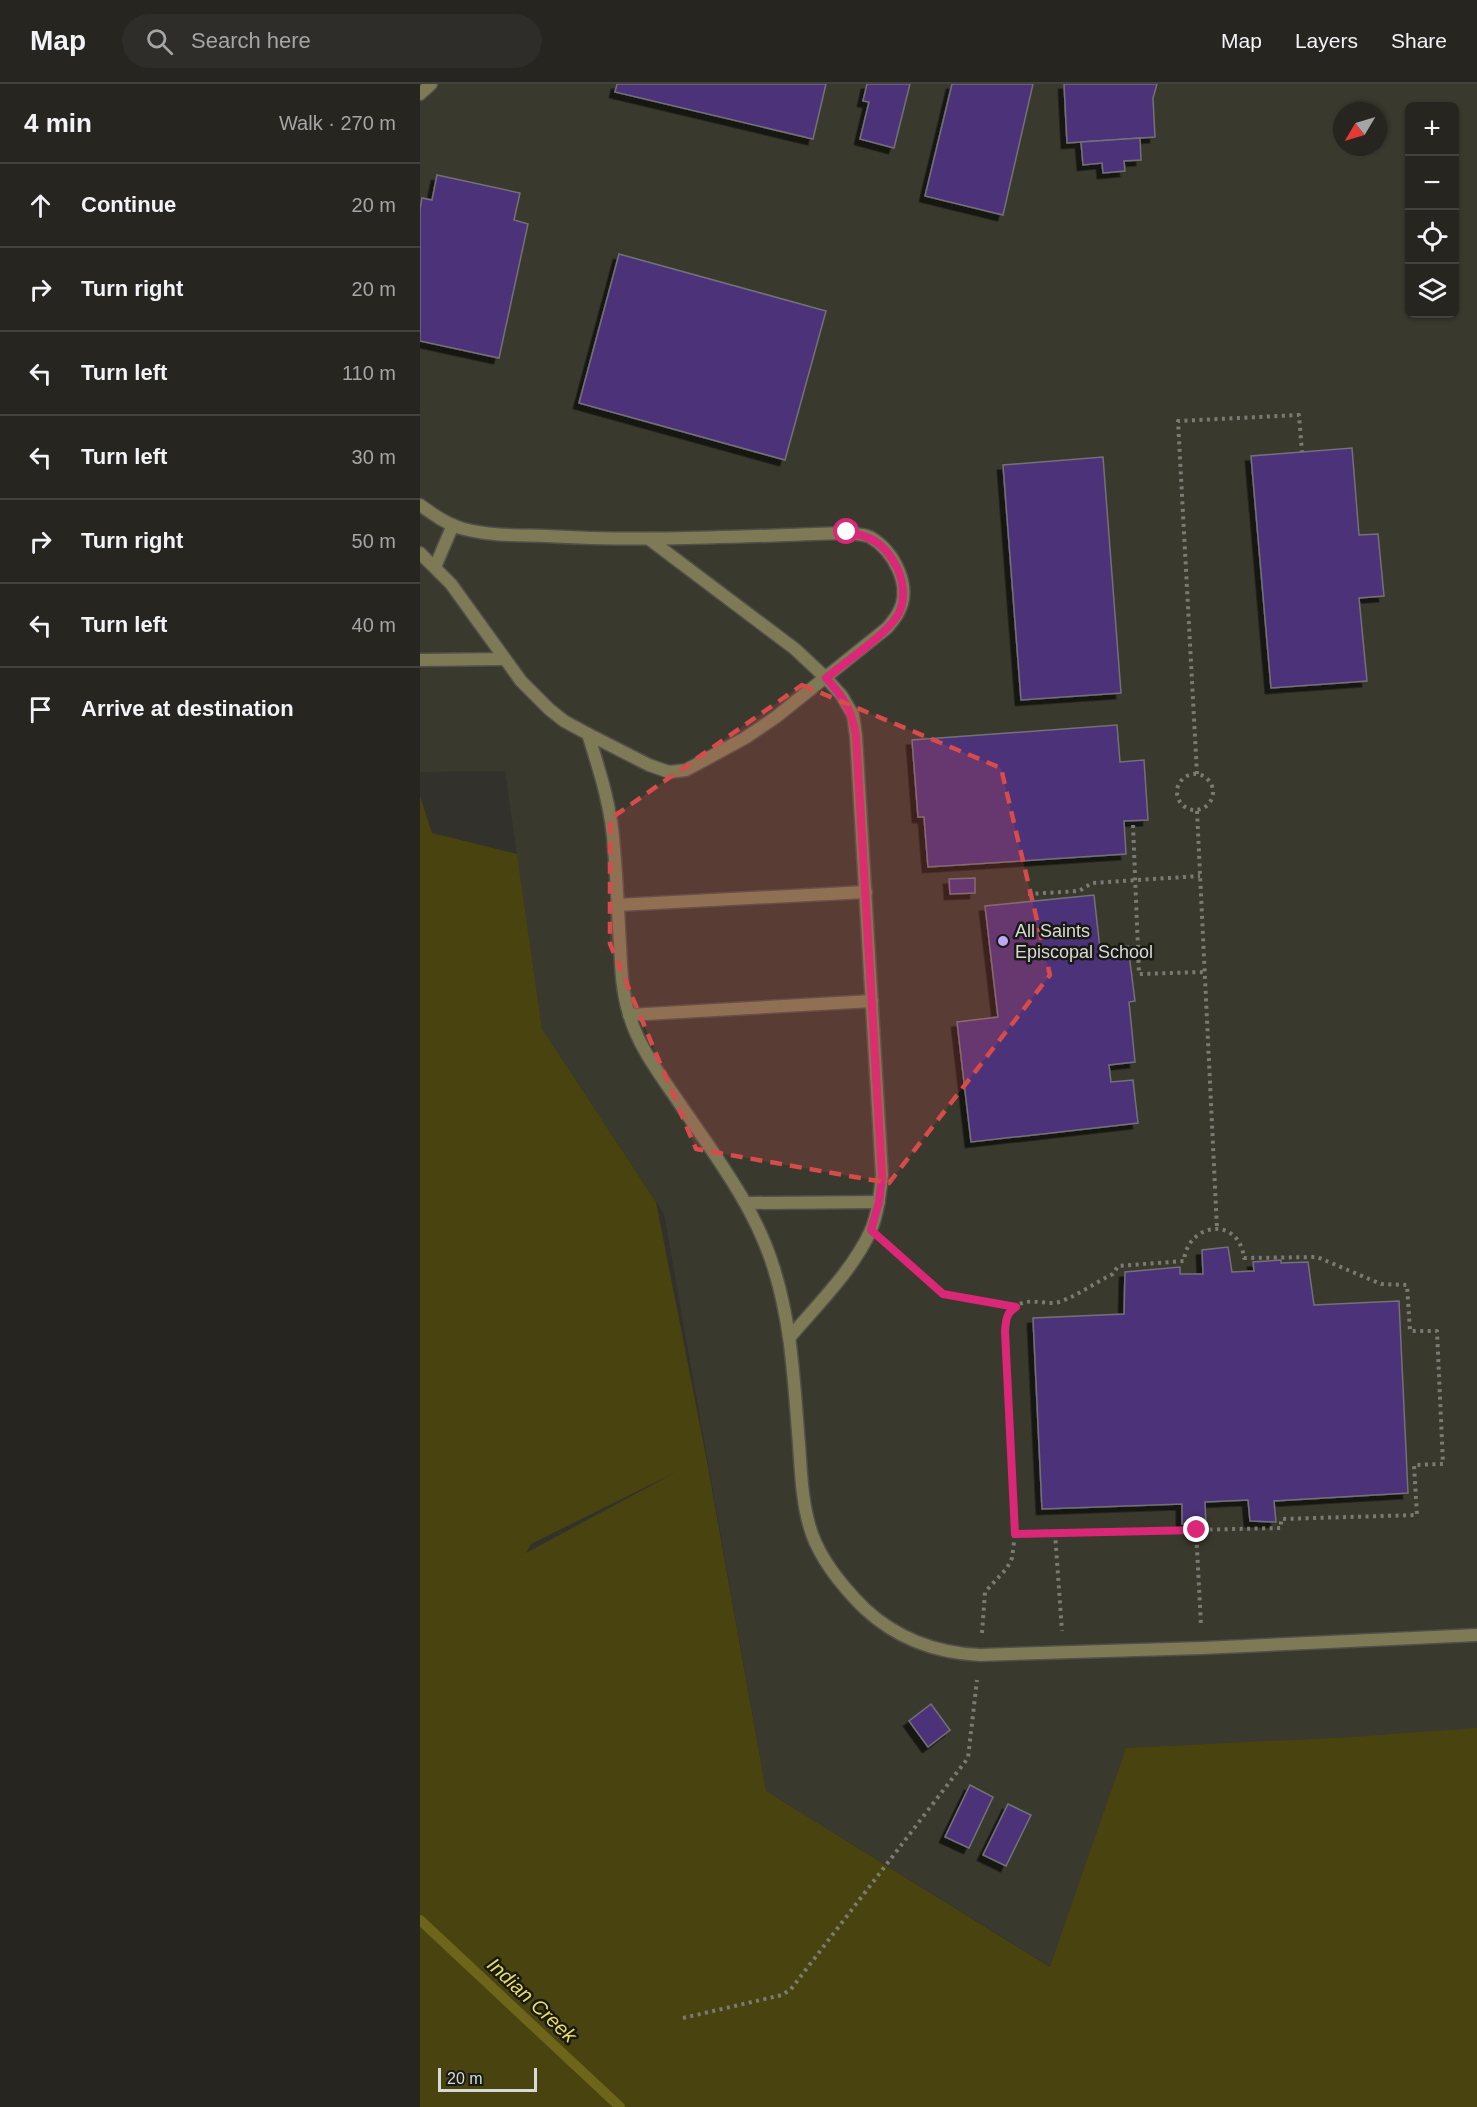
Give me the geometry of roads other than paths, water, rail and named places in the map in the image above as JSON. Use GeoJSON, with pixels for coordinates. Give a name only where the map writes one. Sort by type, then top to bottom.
{"type":"FeatureCollection","features":[{"type":"Feature","properties":{"kind":"lane"},"geometry":{"type":"LineString","coordinates":[[420,94],[430,84]]}},
{"type":"Feature","properties":{"kind":"lane"},"geometry":{"type":"LineString","coordinates":[[420,505],[453,525],[490,534],[580,539],[649,539],[847,532],[868,536],[880,544],[892,558],[900,573],[903,592],[899,612],[887,628],[776,717],[745,738],[686,770],[669,772],[649,765],[564,721],[534,696],[450,584],[420,553]]}},
{"type":"Feature","properties":{"kind":"lane"},"geometry":{"type":"LineString","coordinates":[[435,567],[453,525]]}},
{"type":"Feature","properties":{"kind":"lane"},"geometry":{"type":"LineString","coordinates":[[649,539],[795,649],[842,696],[853,716],[855,726],[882,1176],[879,1202],[871,1230],[854,1258],[790,1337]]}},
{"type":"Feature","properties":{"kind":"lane"},"geometry":{"type":"LineString","coordinates":[[420,660],[505,658]]}},
{"type":"Feature","properties":{"kind":"lane"},"geometry":{"type":"LineString","coordinates":[[588,734],[602,777],[610,813],[621,970],[629,1015],[650,1061],[724,1168],[746,1203],[762,1236],[774,1268],[790,1337],[806,1513],[812,1534],[822,1555],[850,1594],[898,1634],[915,1642],[955,1654],[1202,1648],[1477,1635]]}},
{"type":"Feature","properties":{"kind":"lane"},"geometry":{"type":"LineString","coordinates":[[617,905],[866,892]]}},
{"type":"Feature","properties":{"kind":"lane"},"geometry":{"type":"LineString","coordinates":[[629,1015],[872,1001]]}},
{"type":"Feature","properties":{"kind":"lane"},"geometry":{"type":"LineString","coordinates":[[746,1203],[879,1202]]}},
{"type":"Feature","properties":{"kind":"waterway","name":"Indian Creek"},"geometry":{"type":"LineString","coordinates":[[420,1920],[620,2107]]}},
{"type":"Feature","properties":{"kind":"place","name":"All Saints Episcopal School"},"geometry":{"type":"Point","coordinates":[1003,941]}}]}
